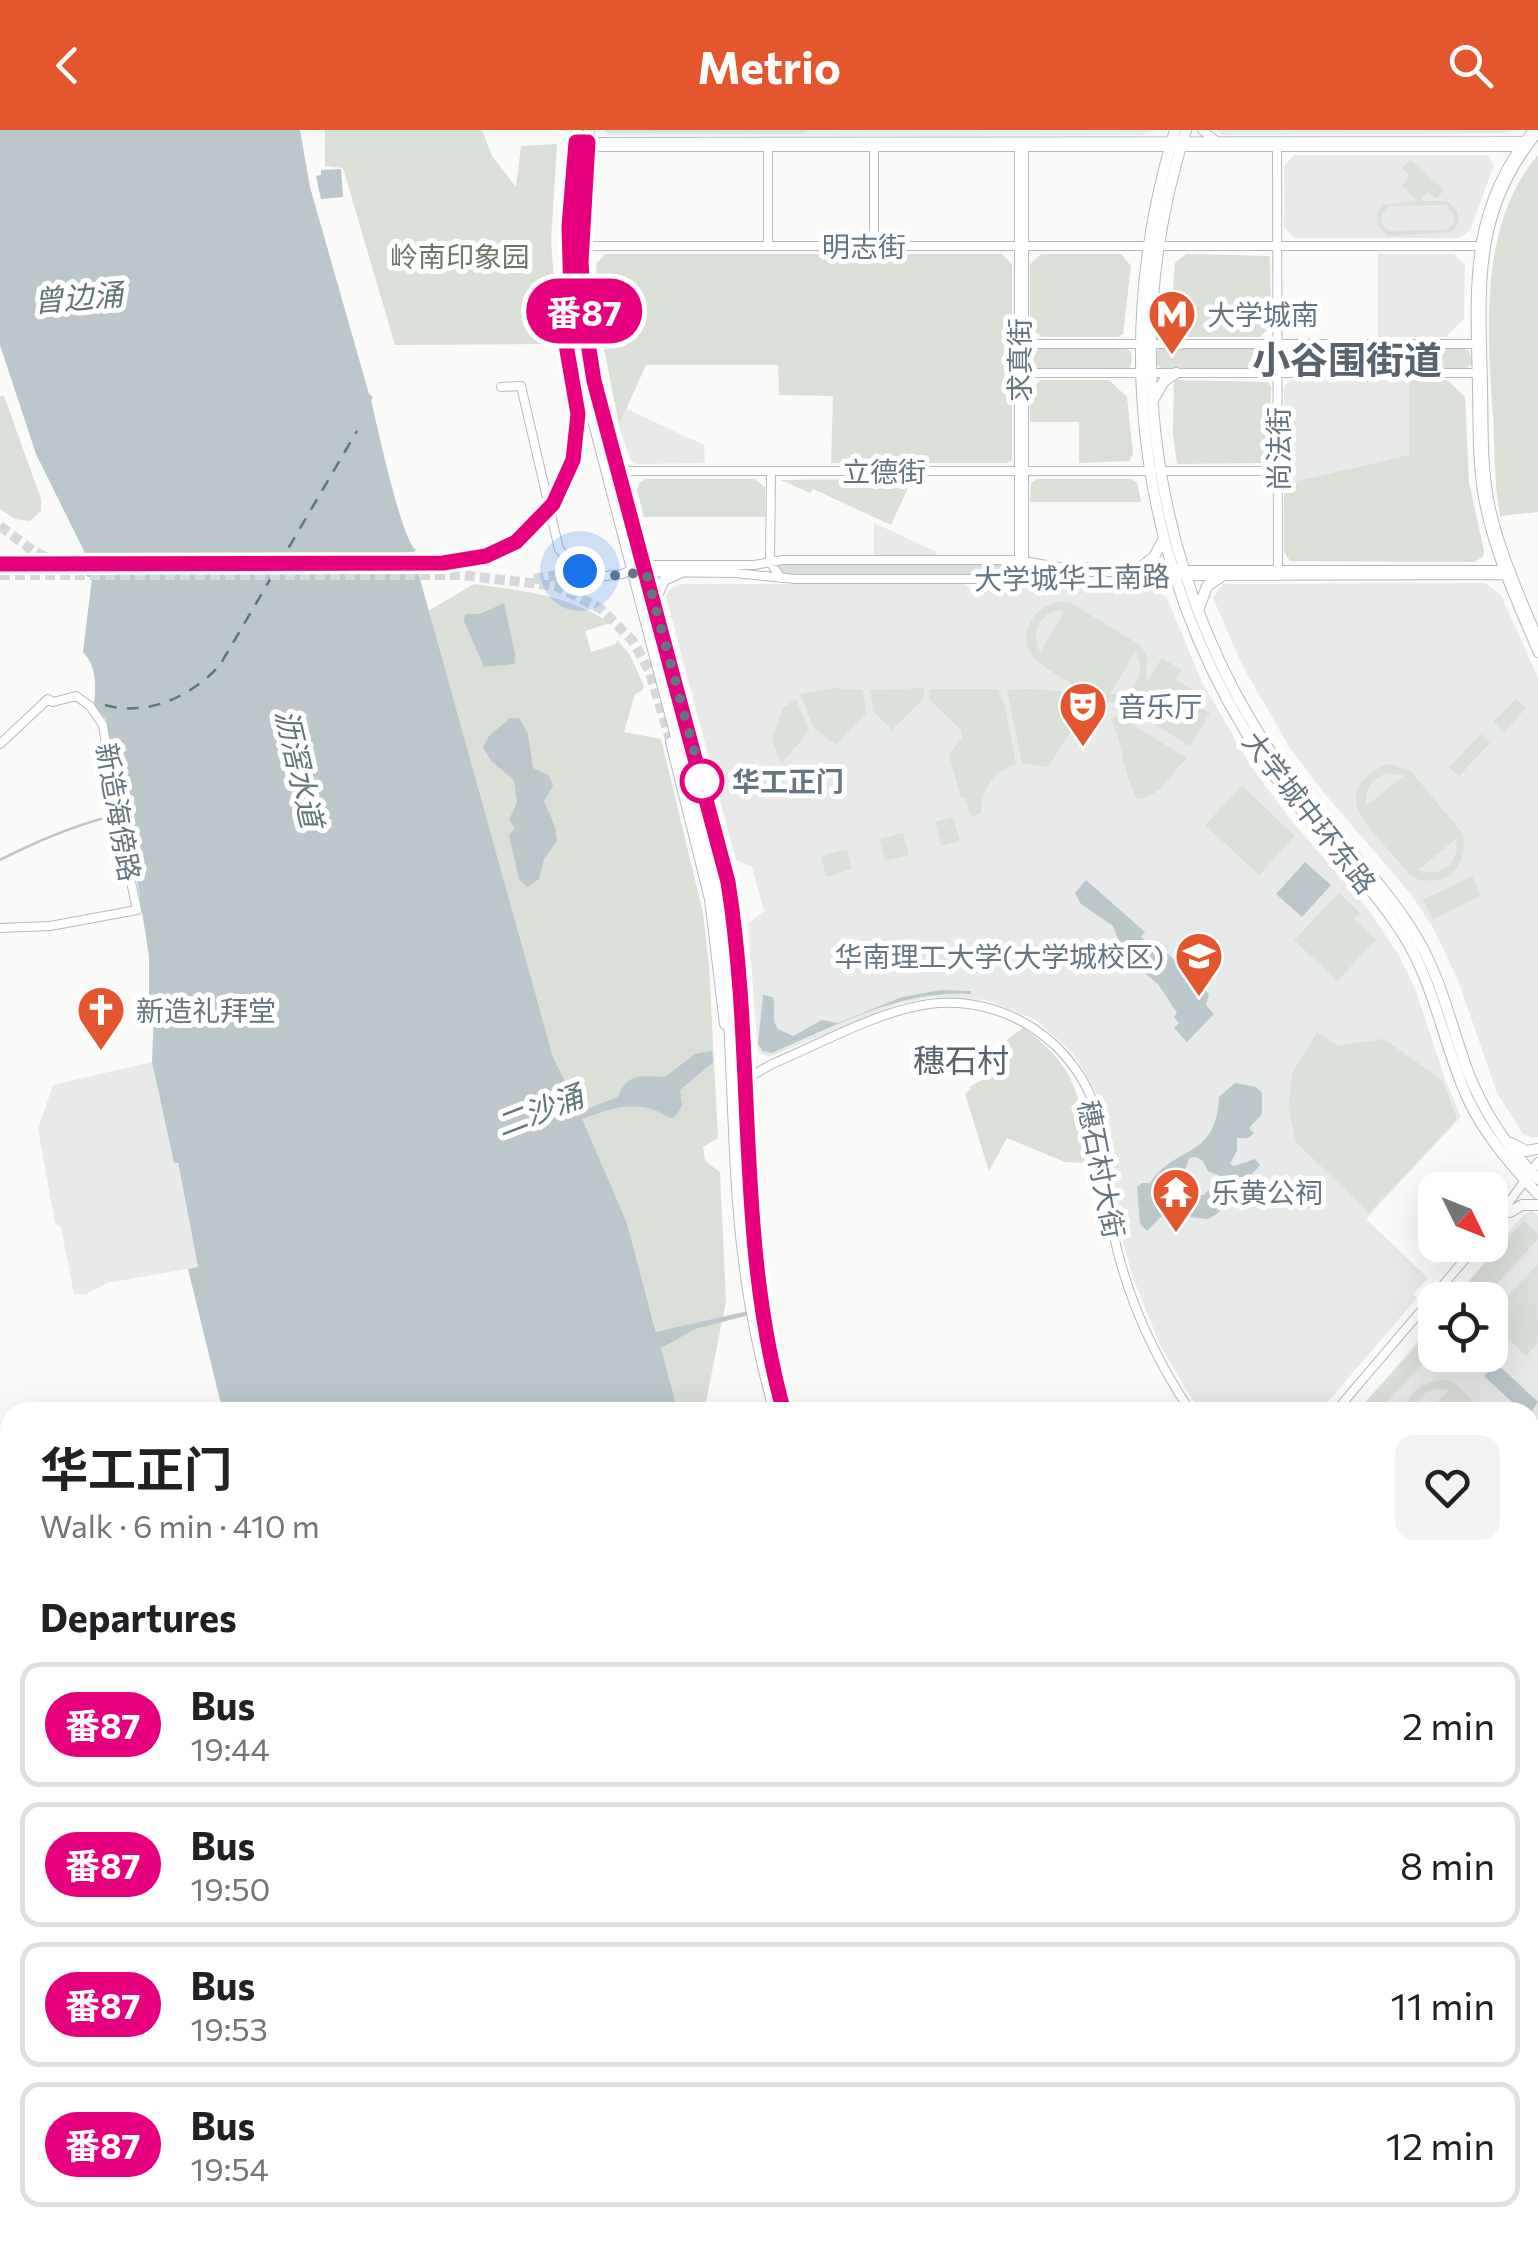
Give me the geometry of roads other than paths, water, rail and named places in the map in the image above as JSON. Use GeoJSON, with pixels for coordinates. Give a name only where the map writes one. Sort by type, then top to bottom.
{"type":"FeatureCollection","features":[{"type":"Feature","properties":{"kind":"main road"},"geometry":{"type":"LineString","coordinates":[[1202,130],[1220,142]]}},
{"type":"Feature","properties":{"kind":"main road"},"geometry":{"type":"LineString","coordinates":[[1536,131],[1504,171],[1486,215],[1479,344],[1485,476],[1508,572],[1538,653]]}},
{"type":"Feature","properties":{"kind":"main road"},"geometry":{"type":"LineString","coordinates":[[1178,139],[1277,144],[1525,144]]}},
{"type":"Feature","properties":{"kind":"main road"},"geometry":{"type":"LineString","coordinates":[[1144,344],[1153,246],[1178,139]]}},
{"type":"Feature","properties":{"kind":"main road"},"geometry":{"type":"LineString","coordinates":[[716,858],[632,572],[580,370],[569,240],[582,140],[1021,144],[1178,139],[1277,144],[1525,144]]}},
{"type":"Feature","properties":{"kind":"main road"},"geometry":{"type":"LineString","coordinates":[[768,144],[768,246]]}},
{"type":"Feature","properties":{"kind":"main road"},"geometry":{"type":"LineString","coordinates":[[874,144],[874,246]]}},
{"type":"Feature","properties":{"kind":"main road","name":"求真街"},"geometry":{"type":"LineString","coordinates":[[1021,144],[1021,578]]}},
{"type":"Feature","properties":{"kind":"main road","name":"尚法街"},"geometry":{"type":"LineString","coordinates":[[1277,144],[1278,573]]}},
{"type":"Feature","properties":{"kind":"main road"},"geometry":{"type":"LineString","coordinates":[[1482,246],[1500,193],[1525,144]]}},
{"type":"Feature","properties":{"kind":"main road"},"geometry":{"type":"LineString","coordinates":[[1490,147],[1502,154],[1504,171]]}},
{"type":"Feature","properties":{"kind":"main road"},"geometry":{"type":"LineString","coordinates":[[578,177],[590,356],[716,858],[743,1047],[751,1273],[782,1402]]}},
{"type":"Feature","properties":{"kind":"main road","name":"明志街"},"geometry":{"type":"LineString","coordinates":[[581,246],[1482,246]]}},
{"type":"Feature","properties":{"kind":"main road"},"geometry":{"type":"LineString","coordinates":[[1144,344],[1151,308],[1153,246]]}},
{"type":"Feature","properties":{"kind":"main road"},"geometry":{"type":"LineString","coordinates":[[570,470],[578,426],[564,333],[571,297]]}},
{"type":"Feature","properties":{"kind":"main road"},"geometry":{"type":"LineString","coordinates":[[1151,308],[1162,334],[1180,344]]}},
{"type":"Feature","properties":{"kind":"main road"},"geometry":{"type":"LineString","coordinates":[[1021,344],[1479,344]]}},
{"type":"Feature","properties":{"kind":"main road","name":"大学城中环东路"},"geometry":{"type":"LineString","coordinates":[[1144,344],[1162,536],[1221,666],[1252,723],[1324,830]]}},
{"type":"Feature","properties":{"kind":"main road"},"geometry":{"type":"LineString","coordinates":[[1021,372],[1480,373]]}},
{"type":"Feature","properties":{"kind":"main road","name":"大学城中环东路"},"geometry":{"type":"LineString","coordinates":[[1144,373],[1152,405],[1154,471],[1178,571],[1204,654],[1235,714],[1276,778],[1388,896],[1419,941],[1443,992],[1476,1090],[1502,1137],[1534,1175],[1538,1194]]}},
{"type":"Feature","properties":{"kind":"main road"},"geometry":{"type":"LineString","coordinates":[[1152,405],[1161,384],[1176,373]]}},
{"type":"Feature","properties":{"kind":"main road"},"geometry":{"type":"LineString","coordinates":[[1480,373],[1480,477],[1496,548],[1538,639]]}},
{"type":"Feature","properties":{"kind":"main road","name":"大学城华工南路"},"geometry":{"type":"LineString","coordinates":[[501,386],[520,386],[556,541],[563,556],[576,569],[595,577],[645,569],[754,566],[770,562],[1021,560],[1059,567],[1140,567],[1222,576],[1508,572]]}},
{"type":"Feature","properties":{"kind":"main road","name":"立德街"},"geometry":{"type":"LineString","coordinates":[[618,471],[1278,471]]}},
{"type":"Feature","properties":{"kind":"main road"},"geometry":{"type":"LineString","coordinates":[[772,471],[770,562],[783,579]]}},
{"type":"Feature","properties":{"kind":"main road"},"geometry":{"type":"LineString","coordinates":[[553,504],[562,487]]}},
{"type":"Feature","properties":{"kind":"main road"},"geometry":{"type":"LineString","coordinates":[[521,538],[542,518]]}},
{"type":"Feature","properties":{"kind":"main road"},"geometry":{"type":"LineString","coordinates":[[1140,567],[1158,553],[1162,536]]}},
{"type":"Feature","properties":{"kind":"main road"},"geometry":{"type":"LineString","coordinates":[[1479,570],[1489,563],[1496,548]]}},
{"type":"Feature","properties":{"kind":"main road"},"geometry":{"type":"LineString","coordinates":[[735,573],[760,571],[770,562]]}},
{"type":"Feature","properties":{"kind":"main road","name":"大学城华工南路"},"geometry":{"type":"LineString","coordinates":[[645,569],[783,579],[1021,578],[1045,572],[1508,572]]}},
{"type":"Feature","properties":{"kind":"main road"},"geometry":{"type":"LineString","coordinates":[[655,606],[662,583],[682,572]]}},
{"type":"Feature","properties":{"kind":"main road"},"geometry":{"type":"LineString","coordinates":[[1199,614],[1204,590],[1222,576]]}},
{"type":"Feature","properties":{"kind":"main road","name":"新造海傍路"},"geometry":{"type":"LineString","coordinates":[[0,744],[48,699],[53,702],[76,696],[98,716],[138,910],[50,926],[0,928]]}},
{"type":"Feature","properties":{"kind":"main road"},"geometry":{"type":"LineString","coordinates":[[670,742],[710,899],[720,1004],[730,1040]]}},
{"type":"Feature","properties":{"kind":"main road","name":"大学城中环东路"},"geometry":{"type":"LineString","coordinates":[[1338,846],[1410,946],[1437,1005],[1470,1102],[1488,1134],[1534,1175]]}},
{"type":"Feature","properties":{"kind":"main road"},"geometry":{"type":"LineString","coordinates":[[731,951],[730,1040],[738,1192],[759,1350],[772,1402]]}},
{"type":"Feature","properties":{"kind":"main road","name":"穗石村大街"},"geometry":{"type":"LineString","coordinates":[[745,1091],[753,1075],[772,1064],[929,1004],[987,1008],[1022,1021],[1048,1038],[1076,1069],[1092,1101],[1101,1133],[1109,1209],[1124,1272],[1150,1341],[1185,1402]]}},
{"type":"Feature","properties":{"kind":"main road"},"geometry":{"type":"LineString","coordinates":[[743,1047],[754,1061],[772,1064]]}},
{"type":"Feature","properties":{"kind":"main road"},"geometry":{"type":"LineString","coordinates":[[1502,1137],[1526,1150],[1538,1149]]}},
{"type":"Feature","properties":{"kind":"main road"},"geometry":{"type":"LineString","coordinates":[[1510,1212],[1534,1175]]}},
{"type":"Feature","properties":{"kind":"main road"},"geometry":{"type":"LineString","coordinates":[[1508,1209],[1534,1175]]}},
{"type":"Feature","properties":{"kind":"main road"},"geometry":{"type":"LineString","coordinates":[[1510,1212],[1538,1205]]}},
{"type":"Feature","properties":{"kind":"main road"},"geometry":{"type":"LineString","coordinates":[[1347,1402],[1466,1262]]}},
{"type":"Feature","properties":{"kind":"main road"},"geometry":{"type":"LineString","coordinates":[[1451,1282],[1467,1262]]}},
{"type":"Feature","properties":{"kind":"main road"},"geometry":{"type":"LineString","coordinates":[[1348,1402],[1418,1322]]}},
{"type":"Feature","properties":{"kind":"water"},"geometry":{"type":"Polygon","coordinates":[[[0,130],[300,130],[310,187],[373,397],[397,506],[416,550],[413,554],[552,1054],[579,1112],[618,1097],[631,1079],[665,1077],[695,1054],[712,1051],[713,1062],[680,1090],[682,1105],[675,1117],[627,1106],[582,1119],[627,1223],[656,1332],[748,1311],[749,1315],[695,1329],[661,1348],[675,1402],[221,1402],[188,1269],[198,1267],[178,1163],[174,1163],[152,1062],[154,1013],[149,993],[149,956],[130,836],[106,719],[94,705],[93,670],[83,652],[92,578],[86,576],[86,555],[36,454],[0,345],[0,130]]]}},
{"type":"Feature","properties":{"kind":"water"},"geometry":{"type":"Polygon","coordinates":[[[341,169],[343,197],[321,199],[316,176],[321,175],[321,170],[341,169]]]}},
{"type":"Feature","properties":{"kind":"water"},"geometry":{"type":"Polygon","coordinates":[[[504,603],[514,664],[484,667],[464,621],[465,614],[480,614],[504,603]]]}},
{"type":"Feature","properties":{"kind":"water"},"geometry":{"type":"Polygon","coordinates":[[[510,718],[519,718],[528,734],[533,768],[549,776],[553,786],[544,801],[557,841],[544,859],[539,879],[527,887],[519,879],[509,835],[515,828],[509,820],[517,802],[514,780],[491,761],[483,747],[489,736],[510,718]]]}},
{"type":"Feature","properties":{"kind":"water"},"geometry":{"type":"Polygon","coordinates":[[[1305,862],[1331,885],[1302,917],[1276,894],[1305,862]]]}},
{"type":"Feature","properties":{"kind":"water"},"geometry":{"type":"Polygon","coordinates":[[[1086,880],[1145,932],[1141,937],[1156,950],[1160,946],[1209,994],[1206,1005],[1214,1014],[1187,1042],[1174,1028],[1179,1023],[1174,1017],[1177,1013],[1158,984],[1126,958],[1113,926],[1081,904],[1075,893],[1086,880]]]}},
{"type":"Feature","properties":{"kind":"water"},"geometry":{"type":"Polygon","coordinates":[[[941,990],[971,994],[945,994],[894,1003],[772,1053],[763,1051],[758,1044],[763,995],[773,997],[778,1029],[793,1036],[822,1020],[838,1023],[902,997],[941,990]]]}},
{"type":"Feature","properties":{"kind":"water"},"geometry":{"type":"Polygon","coordinates":[[[1235,1083],[1256,1087],[1262,1093],[1262,1114],[1249,1128],[1254,1133],[1248,1138],[1237,1138],[1237,1150],[1230,1164],[1255,1159],[1260,1165],[1217,1214],[1208,1219],[1178,1212],[1167,1204],[1160,1191],[1155,1194],[1156,1205],[1163,1215],[1147,1231],[1140,1224],[1137,1187],[1150,1183],[1171,1162],[1203,1142],[1211,1132],[1219,1097],[1235,1083]],[[1189,1158],[1185,1170],[1197,1181],[1198,1195],[1221,1184],[1220,1176],[1208,1171],[1203,1161],[1189,1158]]]}},
{"type":"Feature","properties":{"kind":"water"},"geometry":{"type":"Polygon","coordinates":[[[1488,1372],[1506,1372],[1538,1402],[1512,1402],[1484,1376],[1488,1372]]]}},
{"type":"Feature","properties":{"kind":"waterway"},"geometry":{"type":"LineString","coordinates":[[0,860],[61,832],[125,813]]}},
{"type":"Feature","properties":{"kind":"waterway"},"geometry":{"type":"LineString","coordinates":[[0,1886],[0,1897]]}},
{"type":"Feature","properties":{"kind":"tunnel"},"geometry":{"type":"LineString","coordinates":[[0,526],[53,561]]}},
{"type":"Feature","properties":{"kind":"tunnel"},"geometry":{"type":"LineString","coordinates":[[0,564],[443,563],[486,557],[521,538]]}},
{"type":"Feature","properties":{"kind":"tunnel"},"geometry":{"type":"LineString","coordinates":[[0,575],[461,575],[556,586],[601,609],[632,640],[649,670],[671,742]]}},
{"type":"Feature","properties":{"kind":"tunnel"},"geometry":{"type":"LineString","coordinates":[[534,579],[557,575]]}},
{"type":"Feature","properties":{"kind":"place","name":"大学城南"},"geometry":{"type":"Point","coordinates":[1172,356]}},
{"type":"Feature","properties":{"kind":"place","name":"音乐厅"},"geometry":{"type":"Point","coordinates":[1083,748]}},
{"type":"Feature","properties":{"kind":"place","name":"华工正门"},"geometry":{"type":"Point","coordinates":[702,781]}},
{"type":"Feature","properties":{"kind":"place","name":"华南理工大学(大学城校区)"},"geometry":{"type":"Point","coordinates":[1199,998]}},
{"type":"Feature","properties":{"kind":"place","name":"新造礼拜堂"},"geometry":{"type":"Point","coordinates":[101,1052]}},
{"type":"Feature","properties":{"kind":"place","name":"乐黄公祠"},"geometry":{"type":"Point","coordinates":[1176,1234]}},
{"type":"Feature","properties":{"kind":"district","name":"小谷围街道"},"geometry":{"type":"Point","coordinates":[1347,358]}},
{"type":"Feature","properties":{"kind":"district","name":"穗石村"},"geometry":{"type":"Point","coordinates":[961,1059]}},
{"type":"Feature","properties":{"kind":"park label","name":"岭南印象园"},"geometry":{"type":"Point","coordinates":[460,256]}},
{"type":"Feature","properties":{"kind":"water label","name":"曾边涌"},"geometry":{"type":"Point","coordinates":[78,296]}},
{"type":"Feature","properties":{"kind":"water label","name":"沥滘水道"},"geometry":{"type":"Point","coordinates":[301,768]}},
{"type":"Feature","properties":{"kind":"water label","name":"二沙涌"},"geometry":{"type":"Point","coordinates":[539,1109]}}]}
